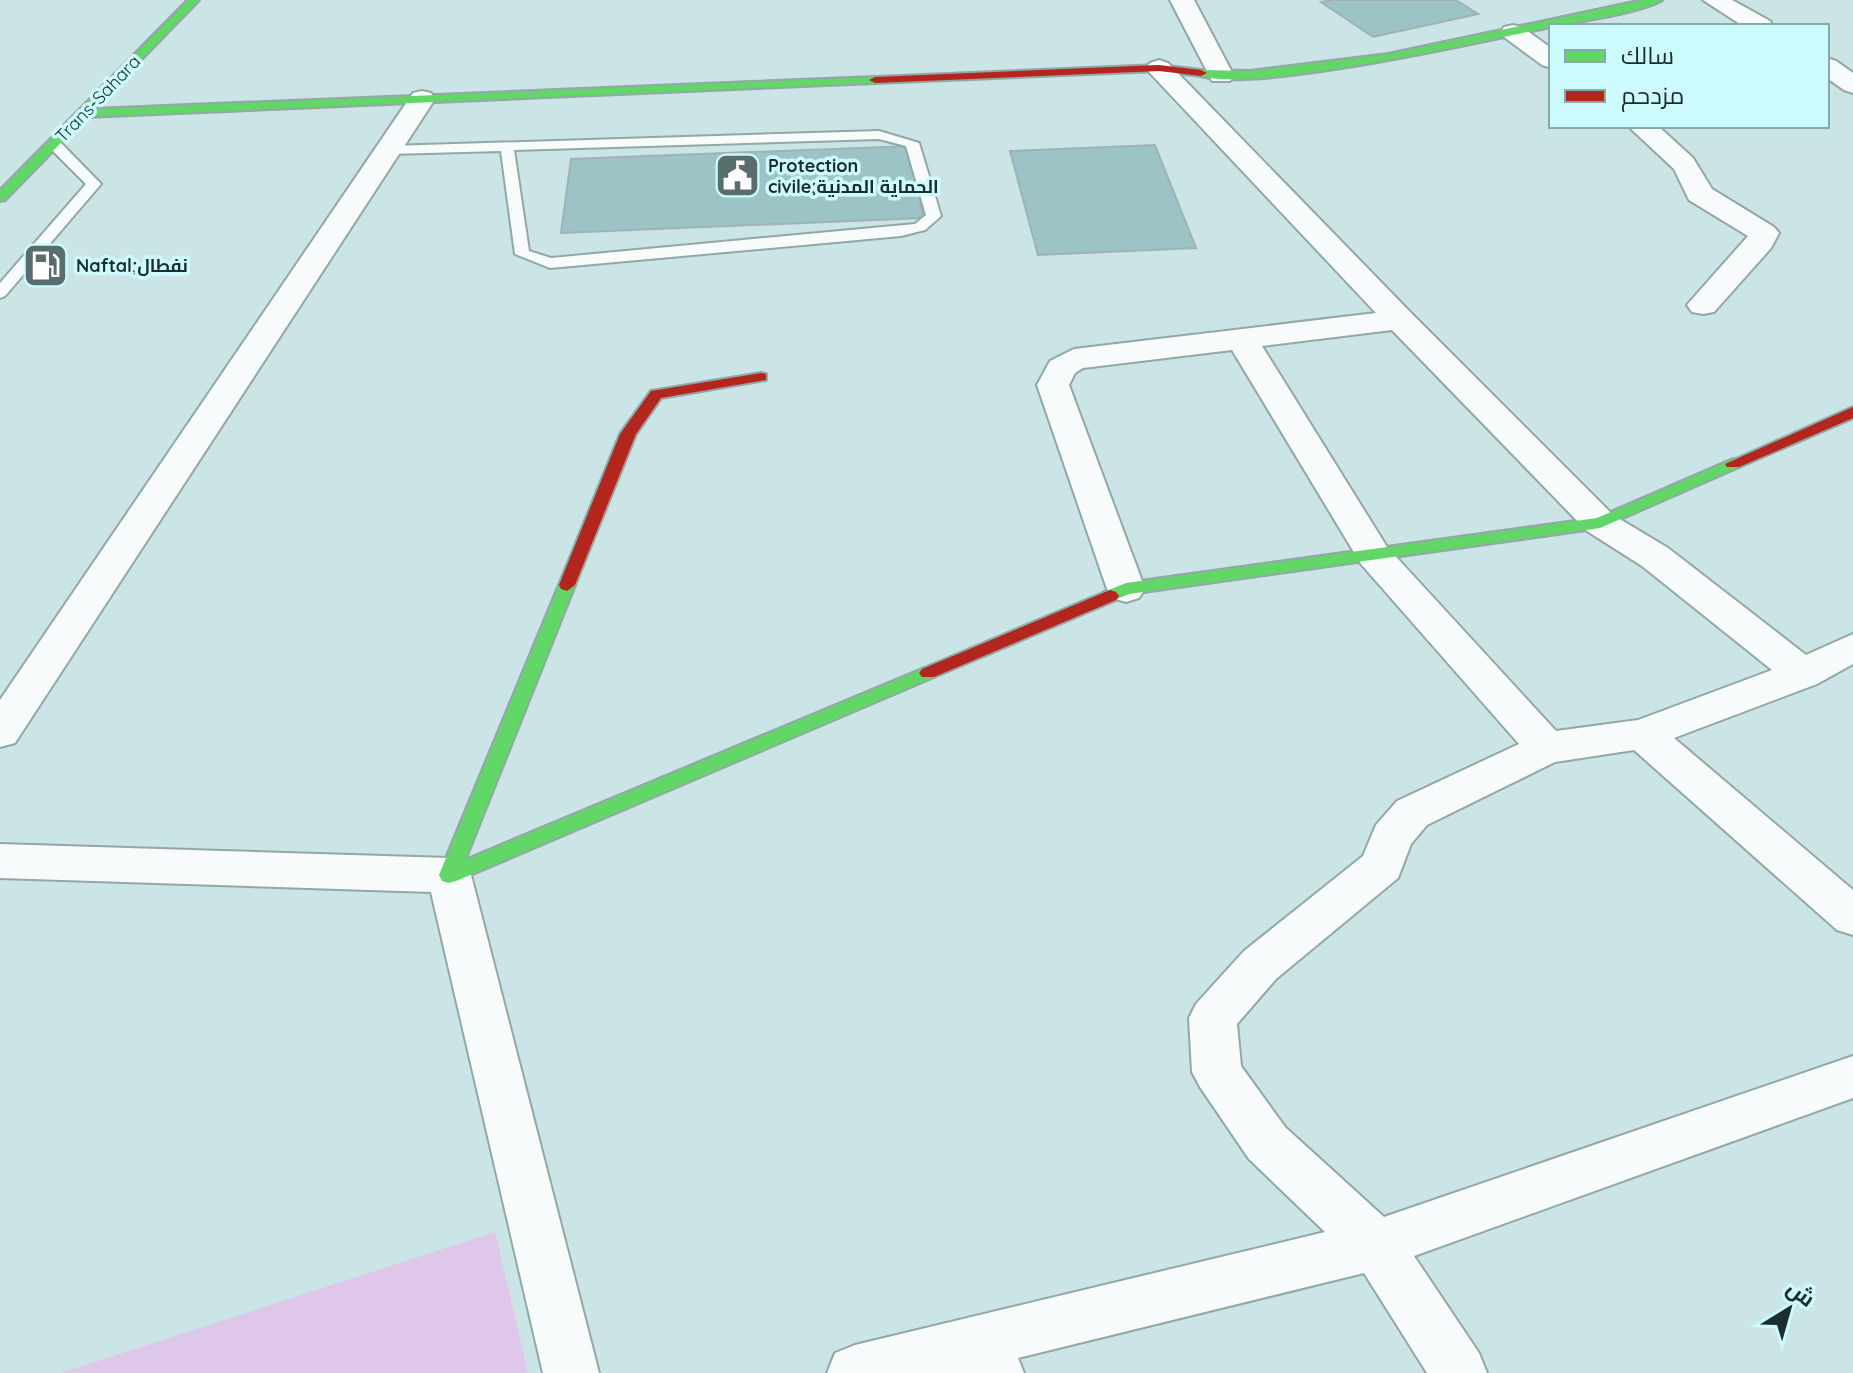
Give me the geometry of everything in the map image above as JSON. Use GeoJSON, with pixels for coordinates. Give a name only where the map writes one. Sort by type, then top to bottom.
{"type":"FeatureCollection","features":[{"type":"Feature","properties":{"kind":"street","name":"Trans-Sahara"},"geometry":{"type":"LineString","coordinates":[[0,197],[194,0]]}},
{"type":"Feature","properties":{"kind":"street"},"geometry":{"type":"LineString","coordinates":[[1182,0],[1221,76]]}},
{"type":"Feature","properties":{"kind":"street"},"geometry":{"type":"LineString","coordinates":[[86,113],[401,128],[1164,83],[1339,65],[1458,45],[1628,3],[1657,0]]}},
{"type":"Feature","properties":{"kind":"street"},"geometry":{"type":"LineString","coordinates":[[1715,0],[1757,24]]}},
{"type":"Feature","properties":{"kind":"street"},"geometry":{"type":"LineString","coordinates":[[1513,32],[1549,59]]}},
{"type":"Feature","properties":{"kind":"street"},"geometry":{"type":"LineString","coordinates":[[1829,59],[1853,59]]}},
{"type":"Feature","properties":{"kind":"street"},"geometry":{"type":"LineString","coordinates":[[1829,67],[1853,85]]}},
{"type":"Feature","properties":{"kind":"street"},"geometry":{"type":"LineString","coordinates":[[1164,83],[1221,76]]}},
{"type":"Feature","properties":{"kind":"street"},"geometry":{"type":"LineString","coordinates":[[1164,83],[1600,523],[1655,557],[1803,674]]}},
{"type":"Feature","properties":{"kind":"street"},"geometry":{"type":"LineString","coordinates":[[0,732],[401,128]]}},
{"type":"Feature","properties":{"kind":"street"},"geometry":{"type":"LineString","coordinates":[[1644,128],[1686,162],[1699,194],[1764,233],[1761,242],[1703,305]]}},
{"type":"Feature","properties":{"kind":"street"},"geometry":{"type":"LineString","coordinates":[[54,144],[86,142]]}},
{"type":"Feature","properties":{"kind":"street"},"geometry":{"type":"LineString","coordinates":[[1126,589],[1053,385],[1061,368],[1074,359],[1400,320]]}},
{"type":"Feature","properties":{"kind":"street"},"geometry":{"type":"LineString","coordinates":[[1241,338],[1374,555],[1547,748]]}},
{"type":"Feature","properties":{"kind":"street"},"geometry":{"type":"LineString","coordinates":[[571,1373],[449,875],[628,434],[656,394],[761,377]]}},
{"type":"Feature","properties":{"kind":"street"},"geometry":{"type":"LineString","coordinates":[[0,861],[449,875],[1126,589],[1600,523],[1853,412]]}},
{"type":"Feature","properties":{"kind":"street"},"geometry":{"type":"LineString","coordinates":[[1459,1373],[1376,1245],[1267,1143],[1217,1072],[1213,1018],[1260,965],[1382,866],[1391,837],[1412,813],[1547,748],[1642,734],[1803,674],[1853,647]]}},
{"type":"Feature","properties":{"kind":"street"},"geometry":{"type":"LineString","coordinates":[[1642,734],[1853,917]]}},
{"type":"Feature","properties":{"kind":"street"},"geometry":{"type":"LineString","coordinates":[[855,1373],[987,1357],[1376,1245],[1853,1077]]}},
{"type":"Feature","properties":{"kind":"lane"},"geometry":{"type":"LineString","coordinates":[[401,128],[507,146],[891,136],[912,143],[934,216],[920,227],[901,232],[550,263],[522,254],[507,146]]}},
{"type":"Feature","properties":{"kind":"lane"},"geometry":{"type":"LineString","coordinates":[[0,293],[94,184],[54,144]]}},
{"type":"Feature","properties":{"kind":"shaded area"},"geometry":{"type":"Polygon","coordinates":[[[495,1232],[528,1373],[61,1373],[495,1232]]]}},
{"type":"Feature","properties":{"kind":"building"},"geometry":{"type":"Polygon","coordinates":[[[1456,0],[1478,14],[1373,37],[1321,2],[1456,0]]]}},
{"type":"Feature","properties":{"kind":"building"},"geometry":{"type":"Polygon","coordinates":[[[1155,145],[1196,248],[1038,255],[1010,151],[1155,145]]]}},
{"type":"Feature","properties":{"kind":"building"},"geometry":{"type":"Polygon","coordinates":[[[911,146],[923,218],[561,233],[571,159],[911,146]]]}},
{"type":"Feature","properties":{"kind":"traffic: fast"},"geometry":{"type":"LineString","coordinates":[[0,197],[194,0]]}},
{"type":"Feature","properties":{"kind":"traffic: fast"},"geometry":{"type":"LineString","coordinates":[[1550,24],[1657,0]]}},
{"type":"Feature","properties":{"kind":"traffic: fast"},"geometry":{"type":"LineString","coordinates":[[1201,73],[1250,74],[1343,64],[1549,24]]}},
{"type":"Feature","properties":{"kind":"traffic: fast"},"geometry":{"type":"LineString","coordinates":[[86,113],[875,80]]}},
{"type":"Feature","properties":{"kind":"traffic: fast"},"geometry":{"type":"LineString","coordinates":[[1110,596],[1126,589],[1600,523],[1733,464]]}},
{"type":"Feature","properties":{"kind":"traffic: fast"},"geometry":{"type":"LineString","coordinates":[[567,585],[449,875],[928,673]]}},
{"type":"Feature","properties":{"kind":"traffic: jam"},"geometry":{"type":"LineString","coordinates":[[875,80],[1159,68],[1201,73]]}},
{"type":"Feature","properties":{"kind":"traffic: jam"},"geometry":{"type":"LineString","coordinates":[[567,585],[628,434],[656,394],[761,377]]}},
{"type":"Feature","properties":{"kind":"traffic: jam"},"geometry":{"type":"LineString","coordinates":[[1733,464],[1853,412]]}},
{"type":"Feature","properties":{"kind":"traffic: jam"},"geometry":{"type":"LineString","coordinates":[[928,673],[1110,596]]}},
{"type":"Feature","properties":{"kind":"place","name":"Protection civile;الحماية المدنية"},"geometry":{"type":"Point","coordinates":[737,176]}},
{"type":"Feature","properties":{"kind":"place","name":"Naftal;نفطال"},"geometry":{"type":"Point","coordinates":[45,266]}}]}
